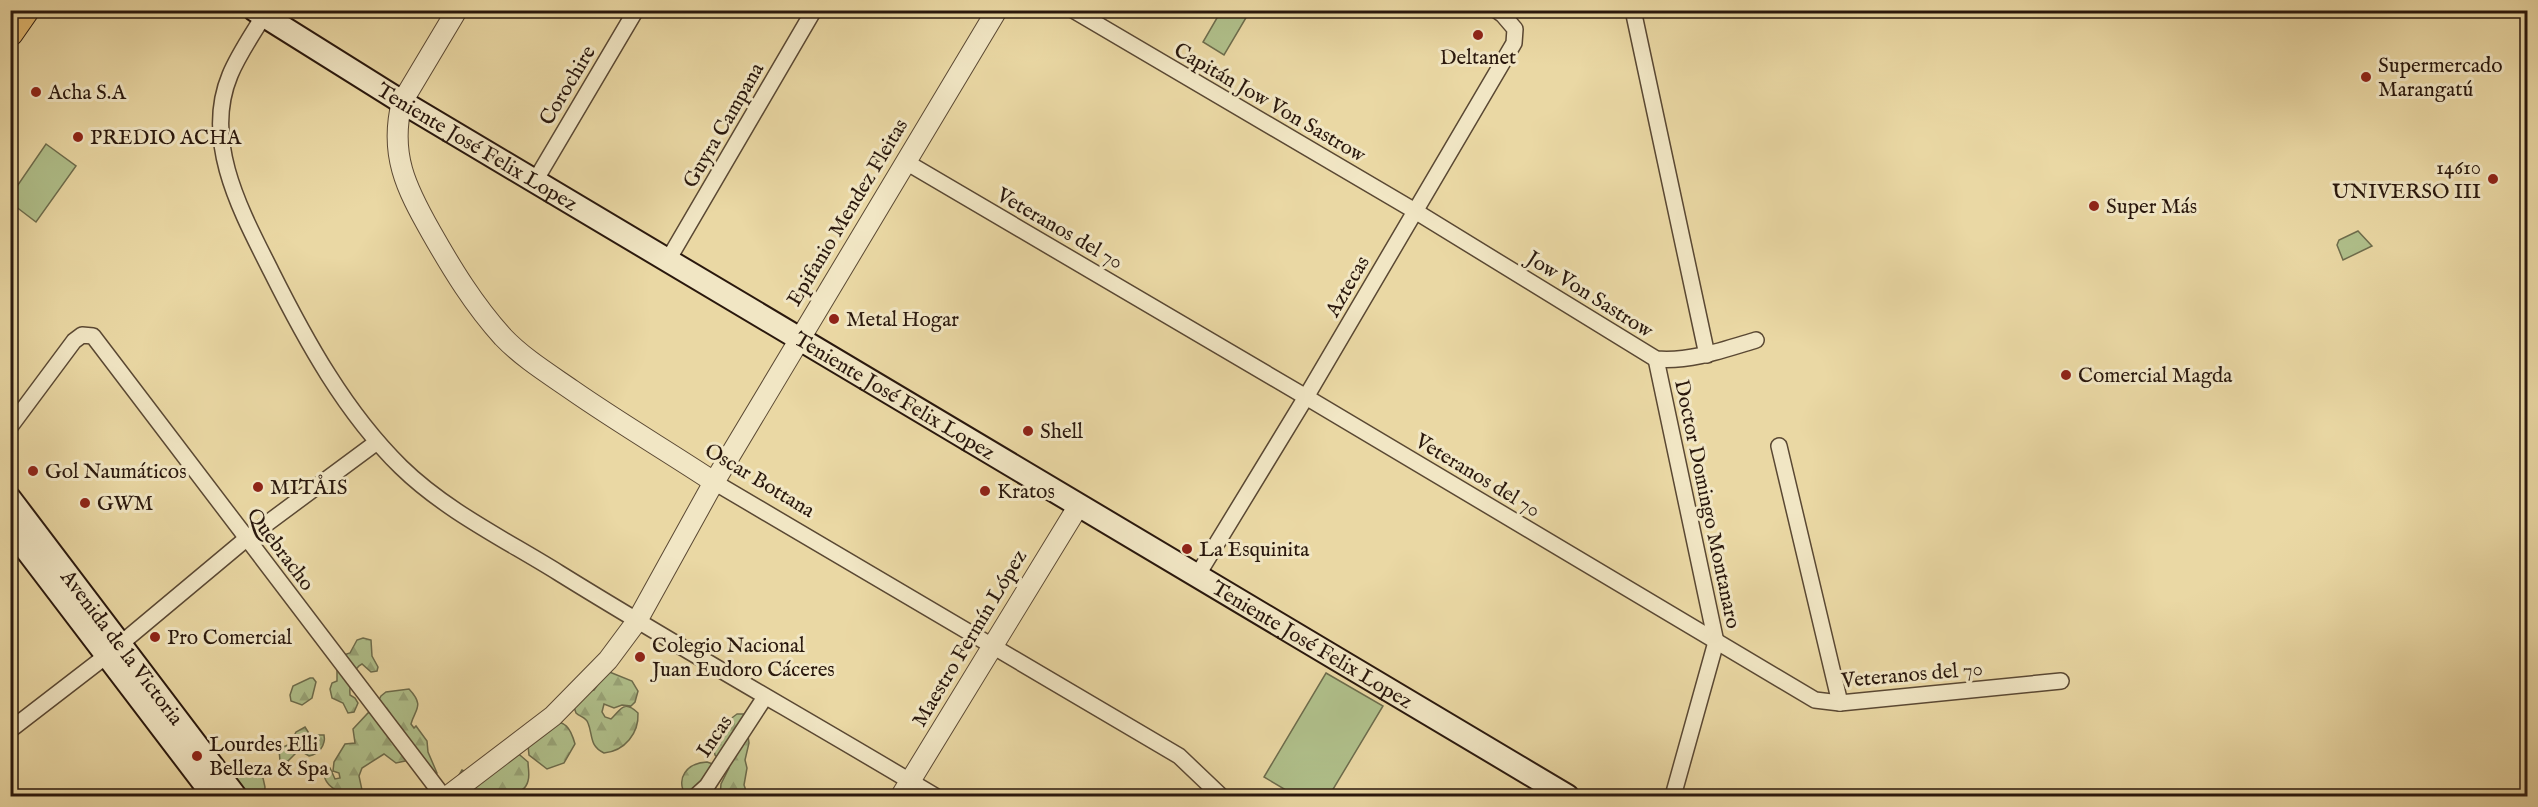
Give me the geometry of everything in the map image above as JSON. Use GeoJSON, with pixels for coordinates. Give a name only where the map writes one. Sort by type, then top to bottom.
{"type":"FeatureCollection","features":[{"type":"Feature","properties":{"kind":"highway"},"geometry":{"type":"LineString","coordinates":[[10,33],[26,10]]}},
{"type":"Feature","properties":{"kind":"main road","name":"Teniente José Felix Lopez"},"geometry":{"type":"LineString","coordinates":[[262,12],[402,102],[1567,796]]}},
{"type":"Feature","properties":{"kind":"main road","name":"Avenida de la Victoria"},"geometry":{"type":"LineString","coordinates":[[10,499],[214,796]]}},
{"type":"Feature","properties":{"kind":"main road","name":"Avenida de la Victoria"},"geometry":{"type":"LineString","coordinates":[[10,528],[235,796]]}},
{"type":"Feature","properties":{"kind":"street"},"geometry":{"type":"LineString","coordinates":[[402,102],[457,10]]}},
{"type":"Feature","properties":{"kind":"street","name":"Corochire"},"geometry":{"type":"LineString","coordinates":[[535,181],[636,10]]}},
{"type":"Feature","properties":{"kind":"street","name":"Guyra Campana"},"geometry":{"type":"LineString","coordinates":[[668,261],[814,10]]}},
{"type":"Feature","properties":{"kind":"street","name":"Epifanio Mendez Fleitas"},"geometry":{"type":"LineString","coordinates":[[445,796],[553,716],[608,660],[637,621],[714,482],[997,10]]}},
{"type":"Feature","properties":{"kind":"street","name":"Capitán Jow Von Sastrow"},"geometry":{"type":"LineString","coordinates":[[1073,10],[1415,211]]}},
{"type":"Feature","properties":{"kind":"street","name":"Doctor Domingo Montanaro"},"geometry":{"type":"LineString","coordinates":[[1634,10],[1707,355]]}},
{"type":"Feature","properties":{"kind":"street"},"geometry":{"type":"LineString","coordinates":[[262,12],[230,75],[221,107],[220,138],[240,210],[297,322],[350,406],[378,442],[429,493],[765,697],[905,789],[935,796]]}},
{"type":"Feature","properties":{"kind":"street","name":"Aztecas"},"geometry":{"type":"LineString","coordinates":[[1197,576],[1306,397],[1514,43],[1515,29],[1499,13]]}},
{"type":"Feature","properties":{"kind":"street","name":"Oscar Bottana"},"geometry":{"type":"LineString","coordinates":[[402,102],[396,139],[407,186],[457,278],[505,339],[541,369],[714,482],[1179,756],[1221,796]]}},
{"type":"Feature","properties":{"kind":"street","name":"Veteranos del 70"},"geometry":{"type":"LineString","coordinates":[[906,162],[1815,700],[1840,703],[2061,681]]}},
{"type":"Feature","properties":{"kind":"street","name":"Jow Von Sastrow"},"geometry":{"type":"LineString","coordinates":[[1415,211],[1656,359],[1670,360],[1707,355],[1756,340]]}},
{"type":"Feature","properties":{"kind":"street","name":"Quebracho"},"geometry":{"type":"LineString","coordinates":[[10,427],[74,341],[82,335],[93,336],[246,539],[445,796]]}},
{"type":"Feature","properties":{"kind":"street","name":"Doctor Domingo Montanaro"},"geometry":{"type":"LineString","coordinates":[[1656,359],[1716,642],[1673,796]]}},
{"type":"Feature","properties":{"kind":"street"},"geometry":{"type":"LineString","coordinates":[[10,730],[113,650],[246,539],[378,442]]}},
{"type":"Feature","properties":{"kind":"street"},"geometry":{"type":"LineString","coordinates":[[1779,446],[1840,703]]}},
{"type":"Feature","properties":{"kind":"street","name":"Maestro Fermín López"},"geometry":{"type":"LineString","coordinates":[[905,789],[1079,505]]}},
{"type":"Feature","properties":{"kind":"street","name":"Incas"},"geometry":{"type":"LineString","coordinates":[[696,796],[706,786],[765,697]]}},
{"type":"Feature","properties":{"kind":"green space"},"geometry":{"type":"Polygon","coordinates":[[[1221,11],[1250,11],[1224,55],[1203,42],[1221,11]]]}},
{"type":"Feature","properties":{"kind":"green space"},"geometry":{"type":"Polygon","coordinates":[[[46,144],[76,166],[36,222],[11,203],[11,195],[46,144]]]}},
{"type":"Feature","properties":{"kind":"green space"},"geometry":{"type":"Polygon","coordinates":[[[2358,231],[2372,246],[2343,260],[2337,245],[2339,240],[2358,231]]]}},
{"type":"Feature","properties":{"kind":"green space"},"geometry":{"type":"Polygon","coordinates":[[[363,638],[371,640],[372,656],[378,667],[377,671],[371,672],[362,664],[356,669],[351,682],[350,695],[358,703],[354,712],[348,713],[343,703],[332,698],[330,689],[332,683],[337,681],[337,664],[344,655],[350,653],[357,640],[363,638]]]}},
{"type":"Feature","properties":{"kind":"green space"},"geometry":{"type":"Polygon","coordinates":[[[607,671],[632,681],[638,691],[635,702],[631,706],[622,705],[614,708],[604,704],[602,712],[605,717],[611,719],[626,706],[638,713],[638,720],[633,734],[624,745],[612,752],[604,753],[596,747],[587,721],[576,713],[574,707],[590,691],[594,690],[607,671]]]}},
{"type":"Feature","properties":{"kind":"green space"},"geometry":{"type":"Polygon","coordinates":[[[1326,673],[1383,706],[1329,796],[1296,796],[1264,777],[1326,673]]]}},
{"type":"Feature","properties":{"kind":"green space"},"geometry":{"type":"Polygon","coordinates":[[[310,678],[316,682],[312,698],[302,705],[291,701],[293,686],[310,678]]]}},
{"type":"Feature","properties":{"kind":"green space"},"geometry":{"type":"Polygon","coordinates":[[[409,689],[418,704],[411,724],[414,728],[416,726],[427,741],[428,752],[437,773],[435,775],[409,757],[405,761],[396,763],[384,754],[362,768],[359,776],[362,790],[359,794],[346,796],[333,788],[325,777],[325,767],[330,768],[335,779],[340,778],[339,773],[333,771],[334,762],[345,744],[355,743],[353,729],[368,713],[373,711],[381,696],[386,692],[409,689]]]}},
{"type":"Feature","properties":{"kind":"green space"},"geometry":{"type":"Polygon","coordinates":[[[737,714],[745,714],[749,743],[745,760],[747,768],[744,785],[748,796],[720,796],[721,784],[729,768],[715,755],[714,743],[723,727],[737,714]]]}},
{"type":"Feature","properties":{"kind":"green space"},"geometry":{"type":"Polygon","coordinates":[[[548,718],[566,726],[575,744],[564,763],[547,769],[529,755],[527,736],[548,718]]]}},
{"type":"Feature","properties":{"kind":"green space"},"geometry":{"type":"Polygon","coordinates":[[[305,727],[310,735],[324,735],[321,748],[309,756],[299,750],[288,761],[280,761],[279,749],[290,744],[296,732],[305,727]]]}},
{"type":"Feature","properties":{"kind":"green space"},"geometry":{"type":"Polygon","coordinates":[[[514,750],[528,762],[529,779],[524,788],[518,793],[498,797],[459,796],[456,780],[462,770],[468,773],[514,750]]]}},
{"type":"Feature","properties":{"kind":"green space"},"geometry":{"type":"Polygon","coordinates":[[[707,762],[713,764],[715,781],[712,792],[709,796],[686,796],[682,783],[685,773],[694,765],[707,762]]]}},
{"type":"Feature","properties":{"kind":"green space"},"geometry":{"type":"Polygon","coordinates":[[[250,770],[263,778],[264,796],[233,796],[233,779],[250,770]]]}},
{"type":"Feature","properties":{"kind":"place","name":"Deltanet"},"geometry":{"type":"Point","coordinates":[1478,35]}},
{"type":"Feature","properties":{"kind":"place","name":"Supermercado Marangatú"},"geometry":{"type":"Point","coordinates":[2366,77]}},
{"type":"Feature","properties":{"kind":"place","name":"Acha S.A"},"geometry":{"type":"Point","coordinates":[36,92]}},
{"type":"Feature","properties":{"kind":"place","name":"PREDIO ACHA"},"geometry":{"type":"Point","coordinates":[78,137]}},
{"type":"Feature","properties":{"kind":"place","name":"14610 UNIVERSO III"},"geometry":{"type":"Point","coordinates":[2493,179]}},
{"type":"Feature","properties":{"kind":"place","name":"Super Más"},"geometry":{"type":"Point","coordinates":[2094,206]}},
{"type":"Feature","properties":{"kind":"place","name":"Metal Hogar"},"geometry":{"type":"Point","coordinates":[834,319]}},
{"type":"Feature","properties":{"kind":"place","name":"Comercial Magda"},"geometry":{"type":"Point","coordinates":[2066,375]}},
{"type":"Feature","properties":{"kind":"place","name":"Shell"},"geometry":{"type":"Point","coordinates":[1028,431]}},
{"type":"Feature","properties":{"kind":"place","name":"Gol Naumáticos"},"geometry":{"type":"Point","coordinates":[33,471]}},
{"type":"Feature","properties":{"kind":"place","name":"MITÅIS"},"geometry":{"type":"Point","coordinates":[258,487]}},
{"type":"Feature","properties":{"kind":"place","name":"Kratos"},"geometry":{"type":"Point","coordinates":[985,491]}},
{"type":"Feature","properties":{"kind":"place","name":"GWM"},"geometry":{"type":"Point","coordinates":[85,503]}},
{"type":"Feature","properties":{"kind":"place","name":"La Esquinita"},"geometry":{"type":"Point","coordinates":[1187,549]}},
{"type":"Feature","properties":{"kind":"place","name":"Pro Comercial"},"geometry":{"type":"Point","coordinates":[155,637]}},
{"type":"Feature","properties":{"kind":"place","name":"Colegio Nacional Juan Eudoro Cáceres"},"geometry":{"type":"Point","coordinates":[640,657]}},
{"type":"Feature","properties":{"kind":"place","name":"Lourdes Elli Belleza & Spa"},"geometry":{"type":"Point","coordinates":[197,756]}}]}
